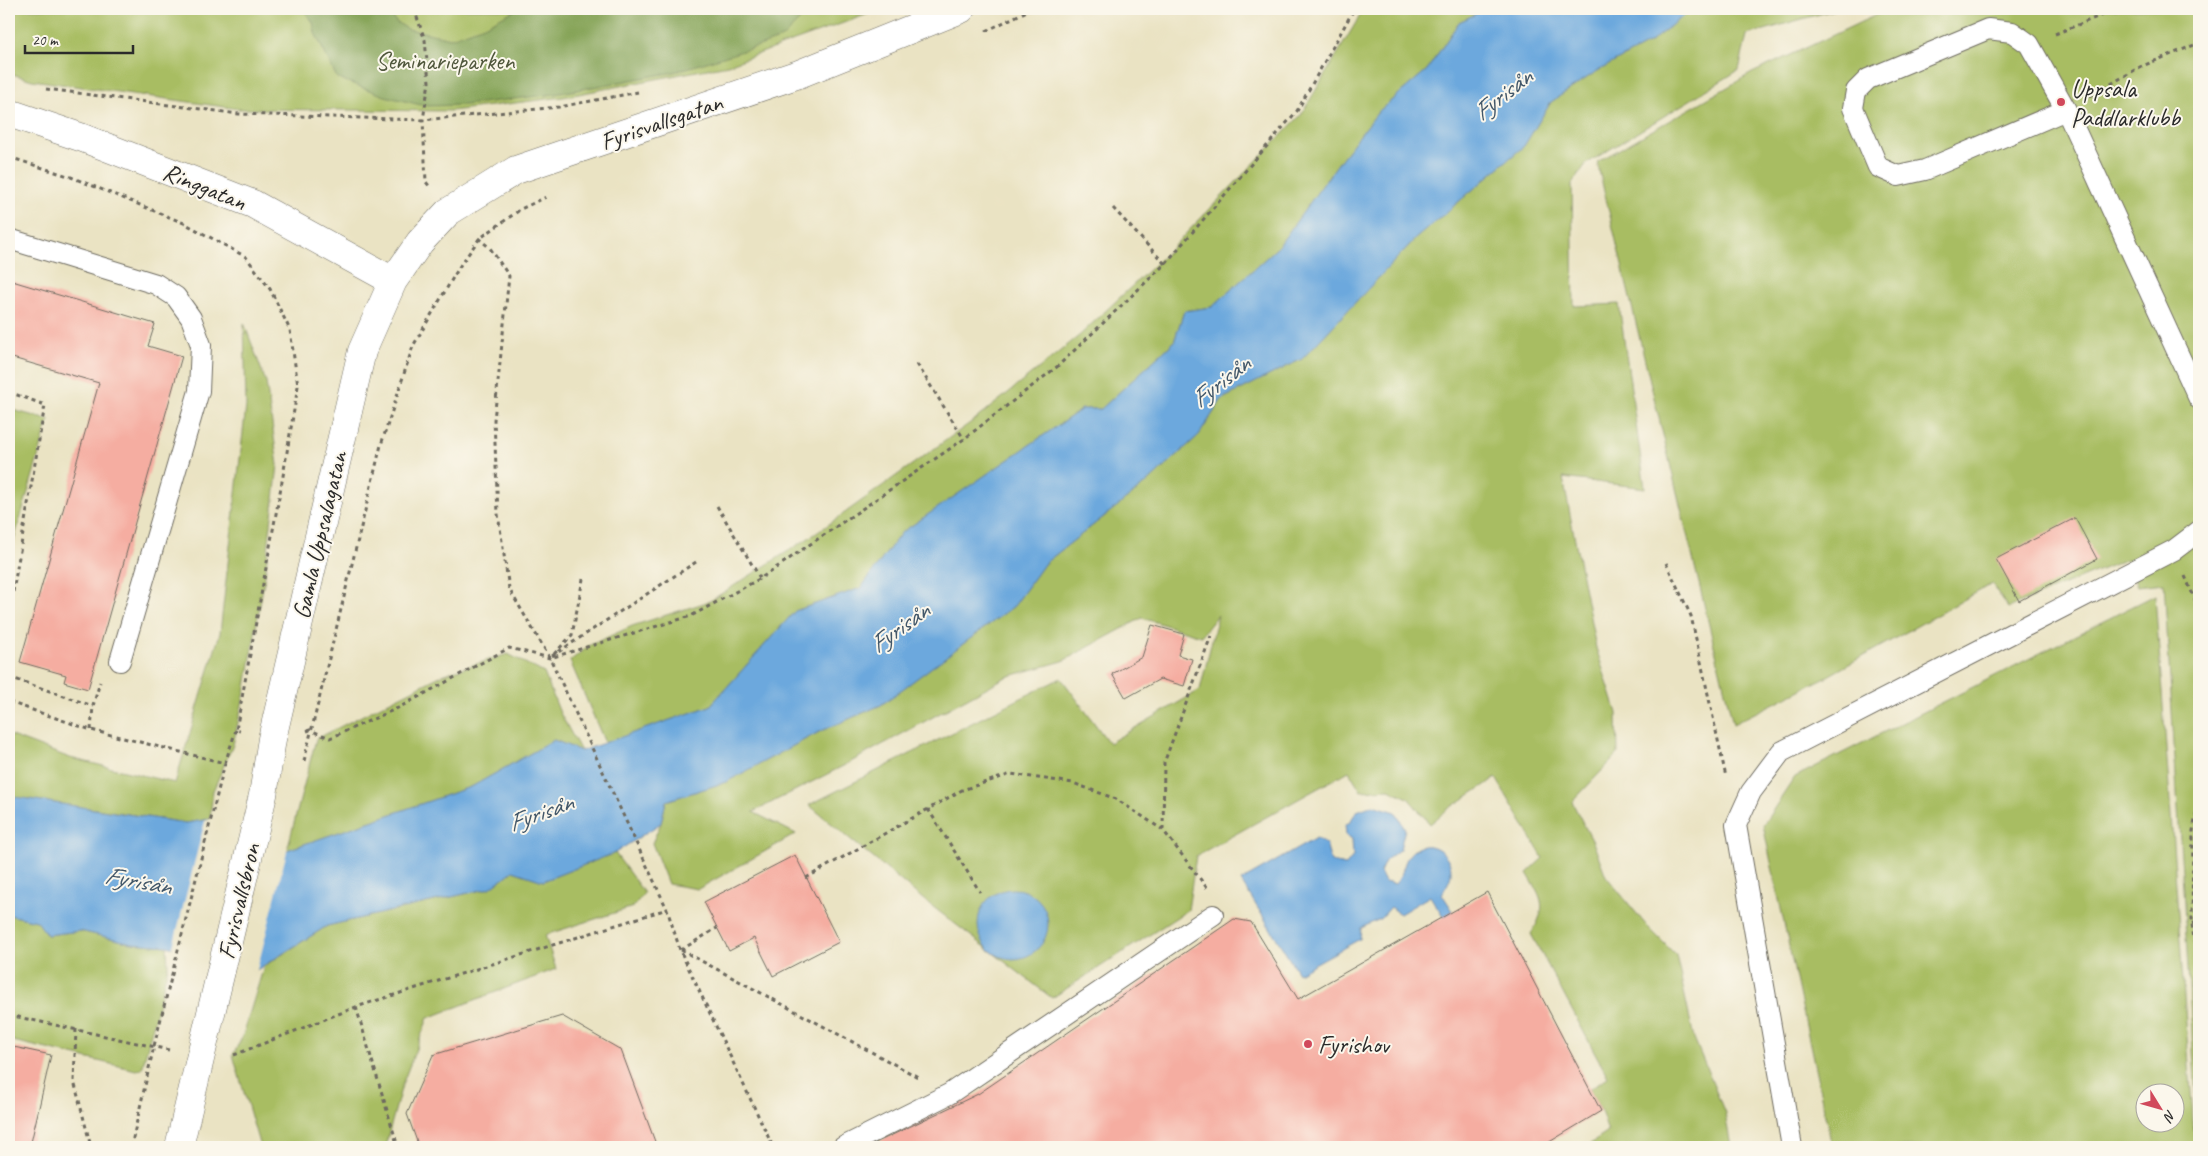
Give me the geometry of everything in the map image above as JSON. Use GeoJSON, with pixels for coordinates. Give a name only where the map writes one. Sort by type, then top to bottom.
{"type":"FeatureCollection","features":[{"type":"Feature","properties":{"kind":"street","name":"Fyrisvallsgatan"},"geometry":{"type":"LineString","coordinates":[[392,281],[420,242],[448,212],[516,170],[800,74],[961,9]]}},
{"type":"Feature","properties":{"kind":"street","name":"Ringgatan"},"geometry":{"type":"LineString","coordinates":[[9,113],[83,138],[253,204],[392,281]]}},
{"type":"Feature","properties":{"kind":"street","name":"Gamla Uppsalagatan"},"geometry":{"type":"LineString","coordinates":[[262,795],[272,740],[362,351],[392,281]]}},
{"type":"Feature","properties":{"kind":"street","name":"Fyrisvallsbron"},"geometry":{"type":"LineString","coordinates":[[202,1058],[262,795]]}},
{"type":"Feature","properties":{"kind":"street"},"geometry":{"type":"LineString","coordinates":[[179,1147],[202,1058]]}},
{"type":"Feature","properties":{"kind":"lane"},"geometry":{"type":"LineString","coordinates":[[2066,110],[1925,170],[1898,176],[1878,167],[1854,108],[1856,91],[1868,79],[1988,29],[2012,32],[2029,44],[2066,110],[2199,398]]}},
{"type":"Feature","properties":{"kind":"lane"},"geometry":{"type":"LineString","coordinates":[[9,239],[156,284],[176,297],[191,318],[201,345],[199,391],[120,661]]}},
{"type":"Feature","properties":{"kind":"lane"},"geometry":{"type":"LineString","coordinates":[[1792,1147],[1736,824],[1751,792],[1781,752],[2174,550],[2199,531]]}},
{"type":"Feature","properties":{"kind":"lane"},"geometry":{"type":"LineString","coordinates":[[843,1147],[949,1094],[1214,915]]}},
{"type":"Feature","properties":{"kind":"path"},"geometry":{"type":"LineString","coordinates":[[414,9],[425,40],[429,82],[423,120],[426,182],[448,212],[490,248],[509,276],[494,420],[498,514],[509,589],[550,658],[667,909],[680,950],[773,1147]]}},
{"type":"Feature","properties":{"kind":"path"},"geometry":{"type":"LineString","coordinates":[[982,34],[1031,9]]}},
{"type":"Feature","properties":{"kind":"path"},"geometry":{"type":"LineString","coordinates":[[236,730],[272,740],[310,730],[330,738],[398,708],[509,648],[550,658],[692,616],[761,578],[964,439],[1058,366],[1165,264],[1297,111],[1353,9]]}},
{"type":"Feature","properties":{"kind":"path"},"geometry":{"type":"LineString","coordinates":[[2029,44],[2112,11],[2133,9]]}},
{"type":"Feature","properties":{"kind":"path"},"geometry":{"type":"LineString","coordinates":[[2066,110],[2140,67],[2199,43]]}},
{"type":"Feature","properties":{"kind":"path"},"geometry":{"type":"LineString","coordinates":[[41,88],[238,114],[423,120],[559,107],[643,91]]}},
{"type":"Feature","properties":{"kind":"path"},"geometry":{"type":"LineString","coordinates":[[9,157],[72,177],[184,223],[246,257],[270,289],[290,330],[298,386],[236,730],[210,819],[131,1147]]}},
{"type":"Feature","properties":{"kind":"path"},"geometry":{"type":"LineString","coordinates":[[304,762],[310,730],[381,445],[413,346],[461,264],[479,239],[521,209],[552,194]]}},
{"type":"Feature","properties":{"kind":"path"},"geometry":{"type":"LineString","coordinates":[[1113,208],[1165,264]]}},
{"type":"Feature","properties":{"kind":"path"},"geometry":{"type":"LineString","coordinates":[[917,364],[964,439]]}},
{"type":"Feature","properties":{"kind":"path"},"geometry":{"type":"LineString","coordinates":[[9,392],[45,405],[9,615]]}},
{"type":"Feature","properties":{"kind":"path"},"geometry":{"type":"LineString","coordinates":[[717,506],[761,578]]}},
{"type":"Feature","properties":{"kind":"path"},"geometry":{"type":"LineString","coordinates":[[2174,550],[2199,609]]}},
{"type":"Feature","properties":{"kind":"path"},"geometry":{"type":"LineString","coordinates":[[550,658],[699,560]]}},
{"type":"Feature","properties":{"kind":"path"},"geometry":{"type":"LineString","coordinates":[[1666,563],[1691,616],[1736,824]]}},
{"type":"Feature","properties":{"kind":"path"},"geometry":{"type":"LineString","coordinates":[[550,658],[572,635],[583,579]]}},
{"type":"Feature","properties":{"kind":"path"},"geometry":{"type":"LineString","coordinates":[[1163,830],[1164,763],[1211,636]]}},
{"type":"Feature","properties":{"kind":"path"},"geometry":{"type":"LineString","coordinates":[[90,730],[103,670],[120,661]]}},
{"type":"Feature","properties":{"kind":"path"},"geometry":{"type":"LineString","coordinates":[[9,676],[94,706]]}},
{"type":"Feature","properties":{"kind":"path"},"geometry":{"type":"LineString","coordinates":[[9,702],[90,730],[225,763]]}},
{"type":"Feature","properties":{"kind":"path"},"geometry":{"type":"LineString","coordinates":[[806,878],[962,790],[1011,774],[1073,783],[1116,799],[1163,830],[1210,894],[1214,915]]}},
{"type":"Feature","properties":{"kind":"path"},"geometry":{"type":"LineString","coordinates":[[2199,797],[2193,831],[2192,924],[2199,978]]}},
{"type":"Feature","properties":{"kind":"path"},"geometry":{"type":"LineString","coordinates":[[928,809],[980,892]]}},
{"type":"Feature","properties":{"kind":"path"},"geometry":{"type":"LineString","coordinates":[[9,1015],[202,1058],[234,1055],[356,1007],[667,909]]}},
{"type":"Feature","properties":{"kind":"path"},"geometry":{"type":"LineString","coordinates":[[2192,924],[2199,920]]}},
{"type":"Feature","properties":{"kind":"path"},"geometry":{"type":"LineString","coordinates":[[680,950],[717,928]]}},
{"type":"Feature","properties":{"kind":"path"},"geometry":{"type":"LineString","coordinates":[[680,950],[949,1094]]}},
{"type":"Feature","properties":{"kind":"path"},"geometry":{"type":"LineString","coordinates":[[356,1007],[398,1147]]}},
{"type":"Feature","properties":{"kind":"path"},"geometry":{"type":"LineString","coordinates":[[76,1029],[74,1081],[91,1147]]}},
{"type":"Feature","properties":{"kind":"green space","name":"Seminarieparken"},"geometry":{"type":"Polygon","coordinates":[[[9,9],[882,9],[728,65],[563,97],[451,111],[239,109],[32,80],[9,73],[9,9]]]}},
{"type":"Feature","properties":{"kind":"green space"},"geometry":{"type":"Polygon","coordinates":[[[303,9],[387,9],[396,22],[408,29],[451,38],[484,26],[517,9],[811,9],[782,38],[674,72],[555,94],[464,105],[425,106],[385,96],[337,78],[315,33],[313,22],[303,9]]]}},
{"type":"Feature","properties":{"kind":"green space"},"geometry":{"type":"Polygon","coordinates":[[[1364,9],[1486,9],[1459,22],[1427,70],[1379,111],[1342,158],[1278,247],[1212,307],[1184,311],[1174,342],[1101,409],[1082,409],[901,533],[861,588],[795,611],[710,706],[605,743],[570,661],[588,646],[632,626],[710,601],[818,532],[977,418],[1080,335],[1168,252],[1301,115],[1364,9]]]}},
{"type":"Feature","properties":{"kind":"green space"},"geometry":{"type":"Polygon","coordinates":[[[1692,9],[1837,9],[1747,35],[1739,70],[1586,164],[1572,184],[1574,306],[1619,304],[1645,488],[1563,478],[1596,648],[1617,713],[1618,754],[1572,802],[1593,842],[1606,876],[1646,925],[1676,955],[1694,1038],[1725,1113],[1731,1147],[1586,1147],[1608,1132],[1601,1111],[1589,1089],[1608,1077],[1531,934],[1540,916],[1541,903],[1537,890],[1527,873],[1543,858],[1496,778],[1448,809],[1430,824],[1408,798],[1389,789],[1361,791],[1349,771],[1196,856],[1188,910],[1052,998],[924,900],[809,805],[1061,678],[1109,743],[1200,690],[1218,615],[1201,636],[1142,618],[1063,661],[1006,677],[847,764],[753,812],[796,834],[698,889],[668,884],[652,843],[661,823],[666,801],[726,782],[819,732],[881,705],[1014,606],[1045,563],[1148,482],[1199,435],[1222,399],[1302,359],[1415,239],[1524,146],[1551,102],[1594,73],[1649,43],[1692,9]]]}},
{"type":"Feature","properties":{"kind":"green space"},"geometry":{"type":"Polygon","coordinates":[[[1889,9],[2199,9],[2199,1147],[2164,583],[2137,586],[2127,559],[2008,608],[1992,584],[1826,677],[1733,724],[1597,162],[1752,73],[1889,9]]]}},
{"type":"Feature","properties":{"kind":"green space"},"geometry":{"type":"Polygon","coordinates":[[[244,323],[266,382],[278,465],[265,575],[246,687],[233,745],[213,791],[210,819],[186,823],[9,796],[9,735],[70,758],[175,783],[220,633],[246,406],[244,323]]]}},
{"type":"Feature","properties":{"kind":"green space"},"geometry":{"type":"Polygon","coordinates":[[[9,409],[49,420],[9,557],[9,409]]]}},
{"type":"Feature","properties":{"kind":"green space"},"geometry":{"type":"Polygon","coordinates":[[[2155,595],[2195,1147],[1832,1147],[1763,825],[1795,777],[2155,595]]]}},
{"type":"Feature","properties":{"kind":"green space"},"geometry":{"type":"Polygon","coordinates":[[[508,654],[544,673],[560,713],[581,751],[554,740],[473,786],[287,850],[316,739],[444,674],[508,654]]]}},
{"type":"Feature","properties":{"kind":"green space"},"geometry":{"type":"Polygon","coordinates":[[[615,853],[644,893],[633,907],[545,935],[556,969],[428,1018],[402,1085],[385,1147],[260,1147],[233,1055],[243,1035],[264,966],[327,926],[490,888],[513,871],[543,881],[615,853]]]}},
{"type":"Feature","properties":{"kind":"green space"},"geometry":{"type":"Polygon","coordinates":[[[9,915],[37,921],[47,935],[80,931],[132,943],[167,946],[168,967],[142,1069],[136,1070],[9,1040],[9,915]]]}},
{"type":"Feature","properties":{"kind":"water","name":"Fyrisån"},"geometry":{"type":"Polygon","coordinates":[[[1486,9],[1692,9],[1649,43],[1594,73],[1551,102],[1524,146],[1415,239],[1302,359],[1222,399],[1199,435],[1148,482],[1045,563],[1014,606],[881,705],[819,732],[726,782],[666,801],[661,823],[615,853],[543,881],[513,871],[490,888],[327,926],[255,971],[167,946],[132,943],[80,931],[47,935],[37,921],[9,915],[9,796],[186,823],[210,819],[287,850],[473,786],[554,740],[581,751],[710,706],[795,611],[861,588],[901,533],[1082,409],[1101,409],[1174,342],[1184,311],[1212,307],[1278,247],[1342,158],[1379,111],[1427,70],[1459,22],[1486,9]]]}},
{"type":"Feature","properties":{"kind":"water"},"geometry":{"type":"Polygon","coordinates":[[[1373,805],[1396,812],[1405,829],[1400,849],[1385,861],[1380,872],[1385,882],[1395,884],[1407,858],[1414,850],[1427,846],[1439,849],[1448,859],[1451,873],[1448,884],[1442,894],[1453,911],[1443,917],[1430,896],[1400,914],[1391,907],[1380,919],[1361,928],[1360,939],[1298,973],[1241,881],[1316,838],[1326,844],[1331,862],[1346,865],[1353,856],[1352,839],[1346,835],[1345,824],[1349,823],[1357,811],[1373,805]]]}},
{"type":"Feature","properties":{"kind":"water"},"geometry":{"type":"Polygon","coordinates":[[[1013,889],[1026,892],[1038,899],[1045,911],[1048,924],[1045,937],[1038,949],[1026,956],[1013,959],[1000,956],[988,949],[981,937],[978,924],[981,911],[988,899],[1000,892],[1013,889]]]}},
{"type":"Feature","properties":{"kind":"pier"},"geometry":{"type":"Polygon","coordinates":[[[213,818],[288,847],[256,974],[172,950],[205,821],[213,818]]]}},
{"type":"Feature","properties":{"kind":"building"},"geometry":{"type":"Polygon","coordinates":[[[9,280],[155,324],[148,346],[182,356],[88,689],[64,682],[66,675],[20,662],[99,383],[9,357],[9,280]]]}},
{"type":"Feature","properties":{"kind":"building"},"geometry":{"type":"Polygon","coordinates":[[[2075,518],[2097,559],[2019,601],[1996,559],[2075,518]]]}},
{"type":"Feature","properties":{"kind":"building"},"geometry":{"type":"Polygon","coordinates":[[[1152,625],[1184,634],[1178,655],[1192,659],[1184,686],[1160,679],[1126,698],[1112,674],[1142,657],[1152,625]]]}},
{"type":"Feature","properties":{"kind":"building"},"geometry":{"type":"Polygon","coordinates":[[[795,855],[839,942],[773,976],[754,938],[729,951],[704,902],[795,855]]]}},
{"type":"Feature","properties":{"kind":"building","name":"Fyrishov"},"geometry":{"type":"Polygon","coordinates":[[[1487,892],[1601,1111],[1541,1147],[867,1147],[978,1094],[1234,919],[1251,922],[1298,999],[1487,892]]]}},
{"type":"Feature","properties":{"kind":"building"},"geometry":{"type":"Polygon","coordinates":[[[562,1016],[621,1050],[657,1147],[419,1147],[407,1114],[433,1055],[562,1016]]]}},
{"type":"Feature","properties":{"kind":"building"},"geometry":{"type":"Polygon","coordinates":[[[9,1046],[51,1055],[30,1147],[9,1147],[9,1046]]]}},
{"type":"Feature","properties":{"kind":"place","name":"Uppsala Paddlarklubb"},"geometry":{"type":"Point","coordinates":[2061,102]}},
{"type":"Feature","properties":{"kind":"place","name":"Fyrishov"},"geometry":{"type":"Point","coordinates":[1308,1044]}}]}
